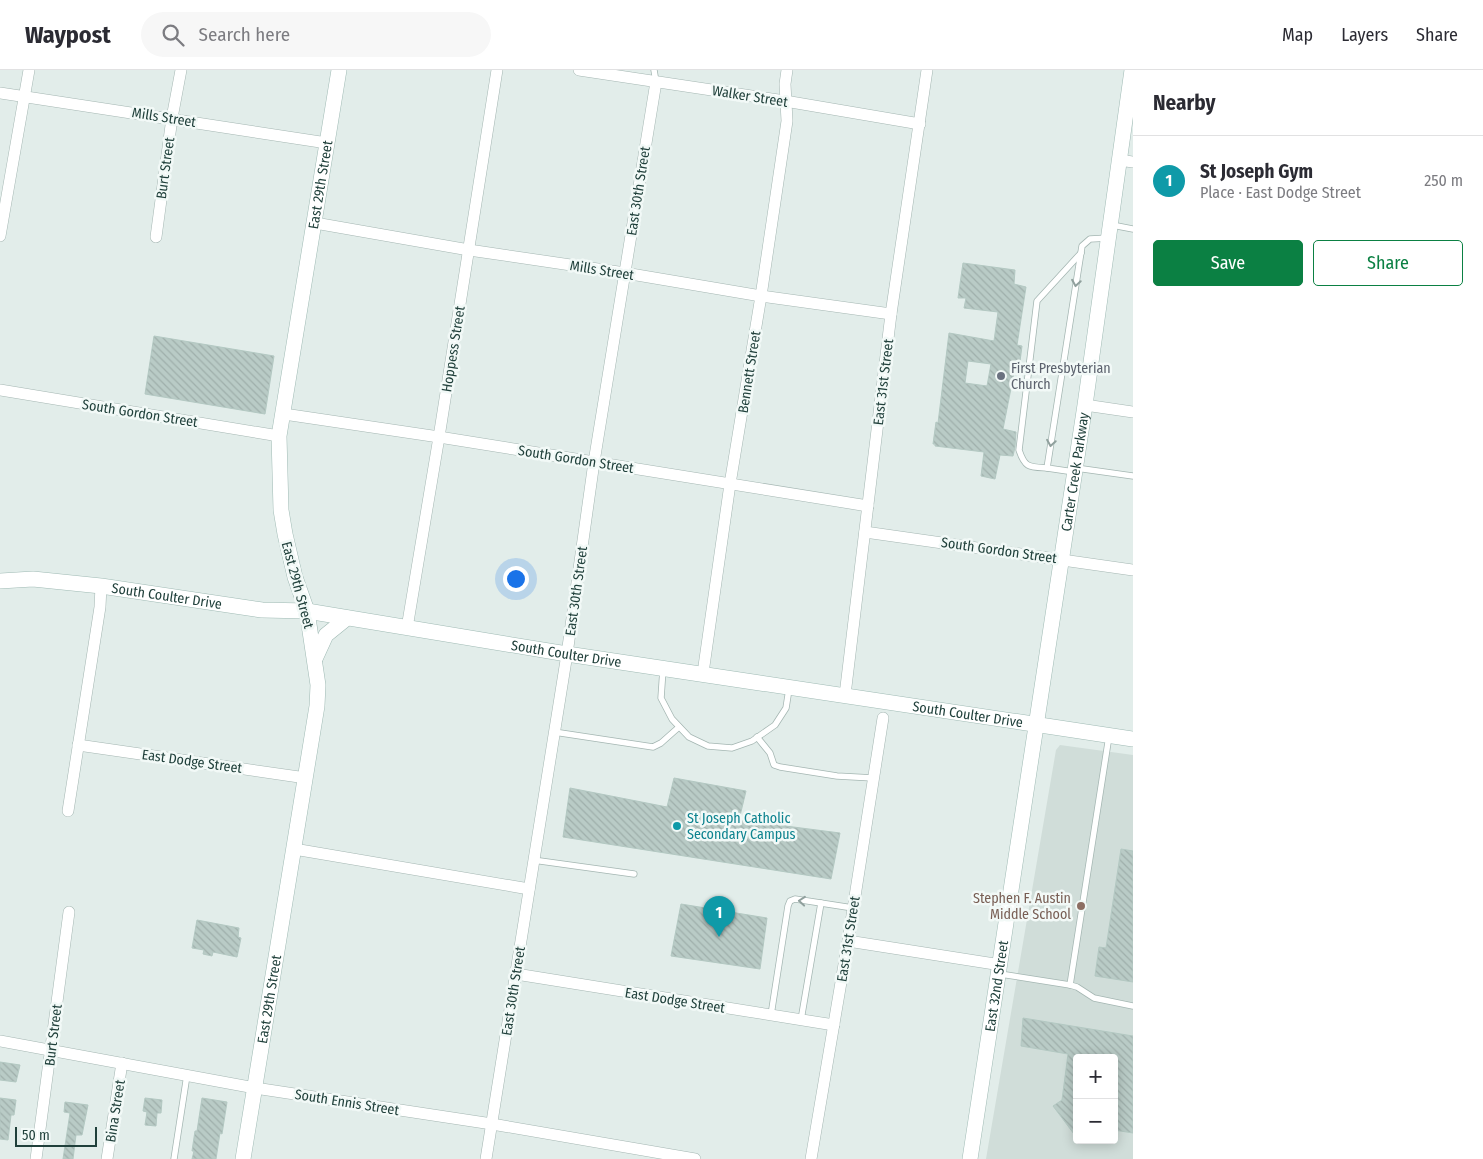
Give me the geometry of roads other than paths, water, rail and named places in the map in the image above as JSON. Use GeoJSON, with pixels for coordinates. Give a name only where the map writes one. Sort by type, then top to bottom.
{"type":"FeatureCollection","features":[{"type":"Feature","properties":{"kind":"street"},"geometry":{"type":"LineString","coordinates":[[0,236],[29,70]]}},
{"type":"Feature","properties":{"kind":"street","name":"Burt Street"},"geometry":{"type":"LineString","coordinates":[[156,237],[172,118],[181,70]]}},
{"type":"Feature","properties":{"kind":"street","name":"East 29th Street"},"geometry":{"type":"LineString","coordinates":[[243,1159],[317,706],[318,685],[307,611],[295,577],[284,534],[281,510],[279,436],[339,70]]}},
{"type":"Feature","properties":{"kind":"street","name":"Hoppess Street"},"geometry":{"type":"LineString","coordinates":[[407,628],[497,70]]}},
{"type":"Feature","properties":{"kind":"street","name":"Walker Street"},"geometry":{"type":"LineString","coordinates":[[579,70],[655,76],[920,124]]}},
{"type":"Feature","properties":{"kind":"street","name":"Bennett Street"},"geometry":{"type":"LineString","coordinates":[[703,673],[730,484],[787,121],[785,101],[787,70]]}},
{"type":"Feature","properties":{"kind":"street","name":"East 31st Street"},"geometry":{"type":"LineString","coordinates":[[845,695],[890,314],[927,70]]}},
{"type":"Feature","properties":{"kind":"street","name":"Carter Creek Parkway"},"geometry":{"type":"LineString","coordinates":[[1037,725],[1109,232],[1126,161],[1132,70]]}},
{"type":"Feature","properties":{"kind":"street","name":"East 30th Street"},"geometry":{"type":"LineString","coordinates":[[486,1159],[567,654],[594,462],[655,76]]}},
{"type":"Feature","properties":{"kind":"street","name":"Mills Street"},"geometry":{"type":"LineString","coordinates":[[0,93],[327,143]]}},
{"type":"Feature","properties":{"kind":"street","name":"Mills Street"},"geometry":{"type":"LineString","coordinates":[[315,223],[469,250],[625,273],[761,296],[890,314]]}},
{"type":"Feature","properties":{"kind":"street","name":"South Gordon Street"},"geometry":{"type":"LineString","coordinates":[[0,390],[279,436]]}},
{"type":"Feature","properties":{"kind":"street"},"geometry":{"type":"LineString","coordinates":[[1085,405],[1133,412]]}},
{"type":"Feature","properties":{"kind":"street","name":"South Gordon Street"},"geometry":{"type":"LineString","coordinates":[[284,414],[868,506]]}},
{"type":"Feature","properties":{"kind":"street","name":"South Gordon Street"},"geometry":{"type":"LineString","coordinates":[[864,532],[1133,570]]}},
{"type":"Feature","properties":{"kind":"street","name":"South Coulter Drive"},"geometry":{"type":"LineString","coordinates":[[0,581],[33,579],[101,586],[262,610],[307,611],[567,654],[1133,739]]}},
{"type":"Feature","properties":{"kind":"street"},"geometry":{"type":"LineString","coordinates":[[68,811],[100,607],[101,586]]}},
{"type":"Feature","properties":{"kind":"street"},"geometry":{"type":"LineString","coordinates":[[315,659],[326,635],[347,618]]}},
{"type":"Feature","properties":{"kind":"street","name":"East 31st Street"},"geometry":{"type":"LineString","coordinates":[[810,1159],[854,908],[882,718]]}},
{"type":"Feature","properties":{"kind":"street","name":"East 32nd Street"},"geometry":{"type":"LineString","coordinates":[[970,1159],[1037,725]]}},
{"type":"Feature","properties":{"kind":"street","name":"East Dodge Street"},"geometry":{"type":"LineString","coordinates":[[78,745],[306,778]]}},
{"type":"Feature","properties":{"kind":"street"},"geometry":{"type":"LineString","coordinates":[[294,849],[529,888]]}},
{"type":"Feature","properties":{"kind":"street","name":"Burt Street"},"geometry":{"type":"LineString","coordinates":[[36,1159],[68,912]]}},
{"type":"Feature","properties":{"kind":"street"},"geometry":{"type":"LineString","coordinates":[[848,942],[1000,969]]}},
{"type":"Feature","properties":{"kind":"street","name":"East Dodge Street"},"geometry":{"type":"LineString","coordinates":[[516,974],[834,1025]]}},
{"type":"Feature","properties":{"kind":"street","name":"South Ennis Street"},"geometry":{"type":"LineString","coordinates":[[0,1041],[255,1088],[492,1124],[695,1159]]}},
{"type":"Feature","properties":{"kind":"street","name":"Bina Street"},"geometry":{"type":"LineString","coordinates":[[107,1159],[122,1063]]}},
{"type":"Feature","properties":{"kind":"lane"},"geometry":{"type":"LineString","coordinates":[[1047,468],[1082,246],[1090,239],[1109,232],[1133,229]]}},
{"type":"Feature","properties":{"kind":"lane"},"geometry":{"type":"LineString","coordinates":[[1080,253],[1037,301],[1019,450],[1024,463],[1031,467],[1133,476]]}},
{"type":"Feature","properties":{"kind":"lane"},"geometry":{"type":"LineString","coordinates":[[663,667],[661,698],[672,719],[689,737],[708,746],[732,748],[752,741],[775,725],[786,708],[790,686]]}},
{"type":"Feature","properties":{"kind":"lane"},"geometry":{"type":"LineString","coordinates":[[554,732],[653,748],[679,727]]}},
{"type":"Feature","properties":{"kind":"lane"},"geometry":{"type":"LineString","coordinates":[[1070,985],[1109,736]]}},
{"type":"Feature","properties":{"kind":"lane"},"geometry":{"type":"LineString","coordinates":[[757,737],[770,753],[774,765],[780,768],[838,776],[873,778]]}},
{"type":"Feature","properties":{"kind":"lane"},"geometry":{"type":"LineString","coordinates":[[533,860],[634,874]]}},
{"type":"Feature","properties":{"kind":"lane"},"geometry":{"type":"LineString","coordinates":[[771,1015],[790,901],[795,899],[854,908]]}},
{"type":"Feature","properties":{"kind":"lane"},"geometry":{"type":"LineString","coordinates":[[801,1020],[821,903]]}},
{"type":"Feature","properties":{"kind":"lane"},"geometry":{"type":"LineString","coordinates":[[1000,969],[1070,985],[1077,987],[1094,998],[1133,1006]]}},
{"type":"Feature","properties":{"kind":"lane"},"geometry":{"type":"LineString","coordinates":[[174,1159],[187,1075]]}},
{"type":"Feature","properties":{"kind":"place","name":"First Presbyterian Church"},"geometry":{"type":"Point","coordinates":[1001,376]}},
{"type":"Feature","properties":{"kind":"place","name":"St Joseph Catholic Secondary Campus"},"geometry":{"type":"Point","coordinates":[677,826]}},
{"type":"Feature","properties":{"kind":"place","name":"Stephen F. Austin Middle School"},"geometry":{"type":"Point","coordinates":[1081,906]}},
{"type":"Feature","properties":{"kind":"place","name":"St Joseph Gym"},"geometry":{"type":"Point","coordinates":[719,937]}}]}
